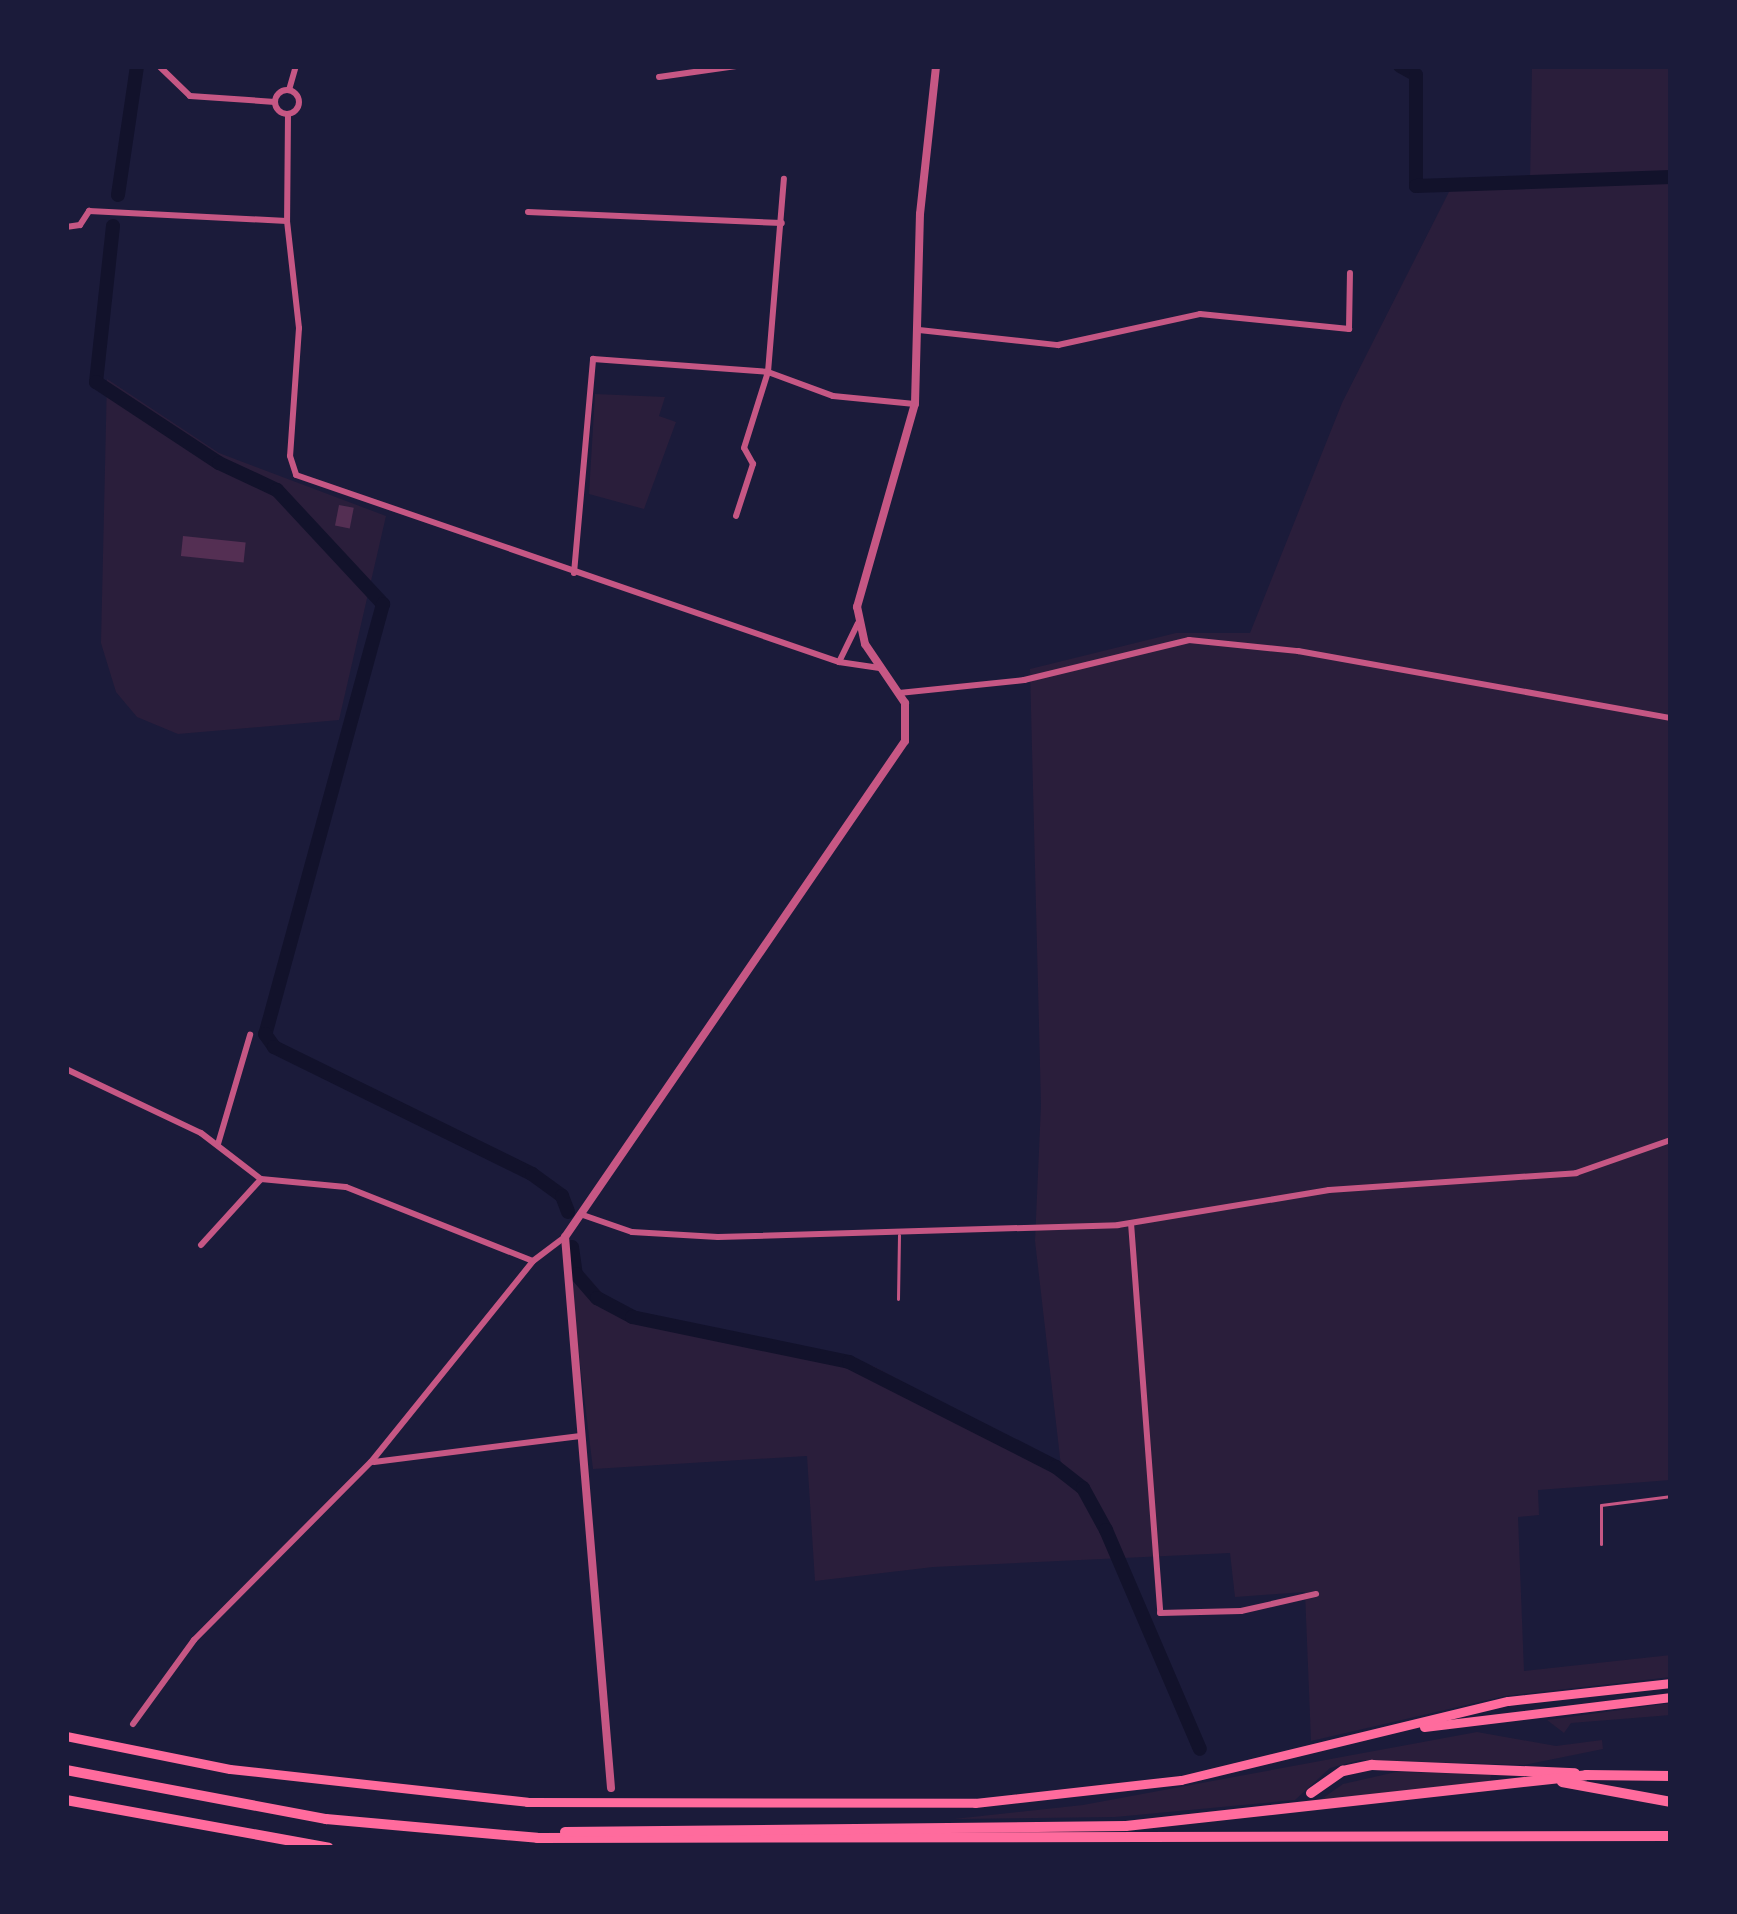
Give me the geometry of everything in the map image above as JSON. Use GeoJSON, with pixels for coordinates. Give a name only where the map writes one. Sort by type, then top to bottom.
{"type":"FeatureCollection","features":[{"type":"Feature","properties":{"kind":"highway"},"geometry":{"type":"LineString","coordinates":[[1311,1793],[1343,1771],[1372,1765],[1671,1776]]}},
{"type":"Feature","properties":{"kind":"highway"},"geometry":{"type":"LineString","coordinates":[[66,1770],[264,1810],[514,1837],[1671,1836]]}},
{"type":"Feature","properties":{"kind":"highway"},"geometry":{"type":"LineString","coordinates":[[514,1837],[1143,1826],[1586,1775]]}},
{"type":"Feature","properties":{"kind":"highway"},"geometry":{"type":"LineString","coordinates":[[1552,1779],[1671,1802]]}},
{"type":"Feature","properties":{"kind":"highway"},"geometry":{"type":"LineString","coordinates":[[66,1800],[329,1848]]}},
{"type":"Feature","properties":{"kind":"main road"},"geometry":{"type":"LineString","coordinates":[[66,1736],[230,1769],[527,1802],[975,1803],[1181,1780],[1527,1697],[1671,1683]]}},
{"type":"Feature","properties":{"kind":"main road"},"geometry":{"type":"LineString","coordinates":[[1400,1729],[1671,1697]]}},
{"type":"Feature","properties":{"kind":"street"},"geometry":{"type":"LineString","coordinates":[[159,66],[190,96],[275,102],[288,114]]}},
{"type":"Feature","properties":{"kind":"street"},"geometry":{"type":"LineString","coordinates":[[275,102],[289,90],[296,66]]}},
{"type":"Feature","properties":{"kind":"street"},"geometry":{"type":"LineString","coordinates":[[659,77],[736,66]]}},
{"type":"Feature","properties":{"kind":"street"},"geometry":{"type":"LineString","coordinates":[[839,662],[858,623],[858,596],[915,404],[920,214],[936,66]]}},
{"type":"Feature","properties":{"kind":"street"},"geometry":{"type":"LineString","coordinates":[[289,90],[300,101],[288,114],[286,221],[299,328],[290,455],[296,475],[839,662],[880,668]]}},
{"type":"Feature","properties":{"kind":"street"},"geometry":{"type":"LineString","coordinates":[[736,516],[752,464],[745,448],[768,372],[784,179]]}},
{"type":"Feature","properties":{"kind":"street"},"geometry":{"type":"LineString","coordinates":[[66,227],[80,225],[89,211],[286,221]]}},
{"type":"Feature","properties":{"kind":"street"},"geometry":{"type":"LineString","coordinates":[[528,212],[783,223]]}},
{"type":"Feature","properties":{"kind":"street"},"geometry":{"type":"LineString","coordinates":[[919,330],[1058,345],[1200,314],[1349,328],[1350,272]]}},
{"type":"Feature","properties":{"kind":"street"},"geometry":{"type":"LineString","coordinates":[[574,572],[593,359],[768,372],[833,396],[915,404]]}},
{"type":"Feature","properties":{"kind":"street"},"geometry":{"type":"LineString","coordinates":[[134,1724],[194,1640],[371,1462],[533,1261],[565,1237],[577,1213],[895,762],[907,717],[899,693],[880,668],[858,623]]}},
{"type":"Feature","properties":{"kind":"street"},"geometry":{"type":"LineString","coordinates":[[899,693],[1024,680],[1189,640],[1320,655],[1671,718]]}},
{"type":"Feature","properties":{"kind":"street"},"geometry":{"type":"LineString","coordinates":[[218,1144],[250,1035]]}},
{"type":"Feature","properties":{"kind":"street"},"geometry":{"type":"LineString","coordinates":[[66,1069],[218,1144],[260,1179],[346,1187],[533,1261]]}},
{"type":"Feature","properties":{"kind":"street"},"geometry":{"type":"LineString","coordinates":[[577,1213],[632,1232],[899,1235],[1131,1223],[1329,1190],[1576,1173],[1671,1140]]}},
{"type":"Feature","properties":{"kind":"street"},"geometry":{"type":"LineString","coordinates":[[201,1245],[260,1179]]}},
{"type":"Feature","properties":{"kind":"street"},"geometry":{"type":"LineString","coordinates":[[1131,1223],[1160,1613],[1240,1610],[1316,1594]]}},
{"type":"Feature","properties":{"kind":"street"},"geometry":{"type":"LineString","coordinates":[[565,1237],[611,1787]]}},
{"type":"Feature","properties":{"kind":"street"},"geometry":{"type":"LineString","coordinates":[[371,1462],[580,1436]]}},
{"type":"Feature","properties":{"kind":"lane"},"geometry":{"type":"LineString","coordinates":[[898,1299],[899,1235]]}},
{"type":"Feature","properties":{"kind":"lane"},"geometry":{"type":"LineString","coordinates":[[1601,1544],[1601,1505],[1671,1496]]}},
{"type":"Feature","properties":{"kind":"shaded area"},"geometry":{"type":"Polygon","coordinates":[[[1532,66],[1671,66],[1671,1480],[1538,1490],[1539,1515],[1518,1517],[1524,1671],[1671,1655],[1671,1677],[1505,1696],[1311,1741],[1305,1592],[1235,1597],[1230,1553],[933,1567],[815,1581],[807,1456],[593,1469],[570,1282],[583,1272],[611,1303],[648,1317],[873,1366],[1061,1466],[1035,1241],[1041,1105],[1030,669],[1176,633],[1250,633],[1342,403],[1452,186],[1530,183],[1532,66]]]}},
{"type":"Feature","properties":{"kind":"shaded area"},"geometry":{"type":"Polygon","coordinates":[[[107,379],[219,453],[386,516],[339,720],[178,734],[137,717],[116,692],[101,643],[107,379]]]}},
{"type":"Feature","properties":{"kind":"shaded area"},"geometry":{"type":"Polygon","coordinates":[[[595,394],[665,397],[659,416],[676,422],[644,509],[589,494],[595,394]]]}},
{"type":"Feature","properties":{"kind":"shaded area"},"geometry":{"type":"Polygon","coordinates":[[[1671,1703],[1671,1715],[1571,1723],[1564,1733],[1547,1720],[1671,1703]]]}},
{"type":"Feature","properties":{"kind":"shaded area"},"geometry":{"type":"Polygon","coordinates":[[[1477,1732],[1556,1746],[1602,1740],[1603,1749],[1524,1765],[1360,1760],[1330,1768],[1295,1800],[1115,1817],[954,1819],[1083,1805],[1477,1732]]]}},
{"type":"Feature","properties":{"kind":"shaded area"},"geometry":{"type":"Polygon","coordinates":[[[1396,1772],[1491,1774],[1490,1781],[1320,1800],[1343,1784],[1396,1772]]]}},
{"type":"Feature","properties":{"kind":"building"},"geometry":{"type":"Polygon","coordinates":[[[339,505],[354,508],[350,528],[335,526],[339,505]]]}},
{"type":"Feature","properties":{"kind":"building"},"geometry":{"type":"Polygon","coordinates":[[[183,536],[246,543],[244,562],[181,556],[183,536]]]}},
{"type":"Feature","properties":{"kind":"waterway"},"geometry":{"type":"LineString","coordinates":[[118,195],[137,66]]}},
{"type":"Feature","properties":{"kind":"waterway"},"geometry":{"type":"LineString","coordinates":[[1400,66],[1416,75],[1416,186],[1671,177]]}},
{"type":"Feature","properties":{"kind":"waterway"},"geometry":{"type":"LineString","coordinates":[[113,226],[96,382],[219,463],[277,490],[383,604],[265,1034],[274,1047],[532,1174],[562,1196],[568,1212]]}},
{"type":"Feature","properties":{"kind":"waterway"},"geometry":{"type":"LineString","coordinates":[[572,1247],[576,1274],[597,1298],[632,1317],[849,1362],[1056,1467],[1083,1488],[1106,1530],[1200,1749]]}}]}
